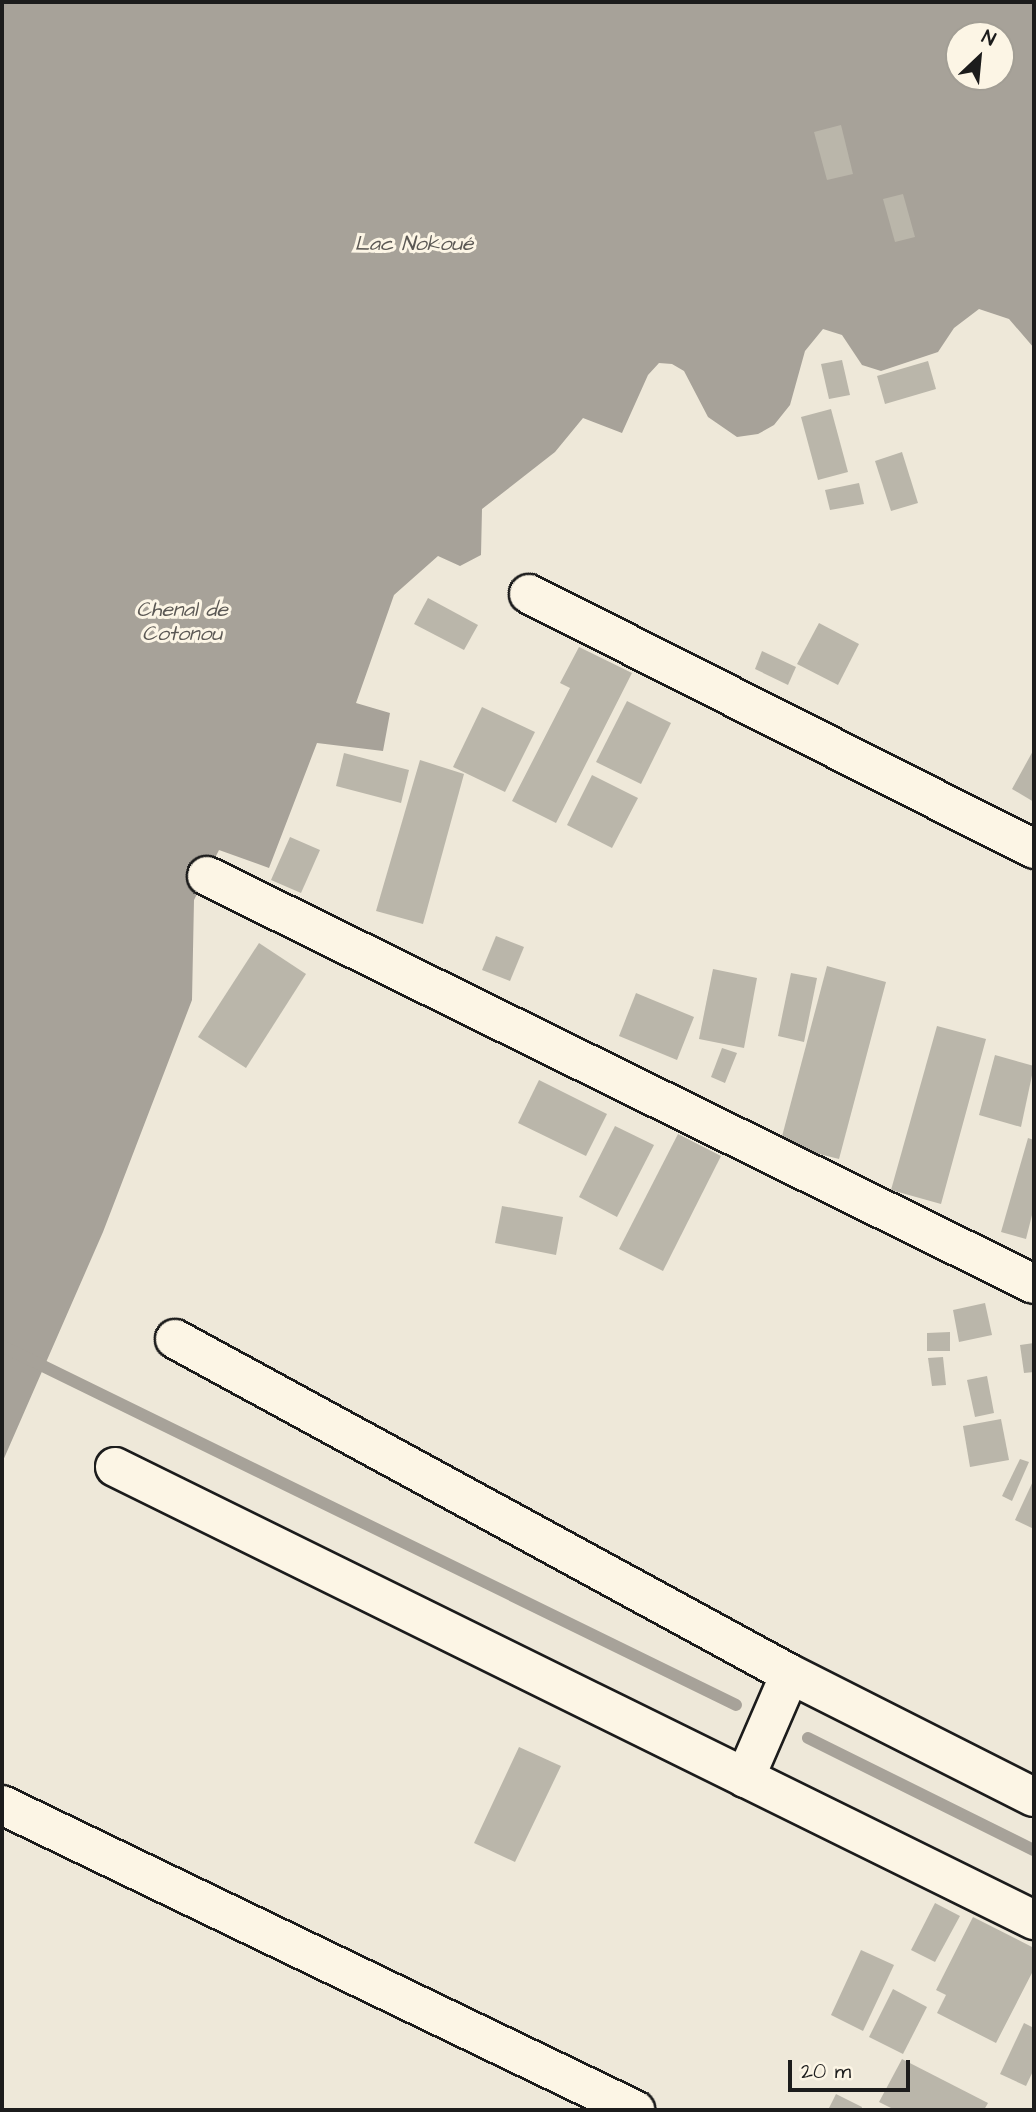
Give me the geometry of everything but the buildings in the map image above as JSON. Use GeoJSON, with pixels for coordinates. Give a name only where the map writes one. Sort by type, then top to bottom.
{"type":"FeatureCollection","features":[{"type":"Feature","properties":{"kind":"street"},"geometry":{"type":"LineString","coordinates":[[529,594],[1034,849]]}},
{"type":"Feature","properties":{"kind":"street"},"geometry":{"type":"LineString","coordinates":[[206,876],[1034,1284]]}},
{"type":"Feature","properties":{"kind":"street"},"geometry":{"type":"LineString","coordinates":[[175,1339],[790,1674],[1034,1797]]}},
{"type":"Feature","properties":{"kind":"street"},"geometry":{"type":"LineString","coordinates":[[115,1467],[1034,1920]]}},
{"type":"Feature","properties":{"kind":"street"},"geometry":{"type":"LineString","coordinates":[[745,1778],[790,1674]]}},
{"type":"Feature","properties":{"kind":"street"},"geometry":{"type":"LineString","coordinates":[[2,1805],[635,2110]]}},
{"type":"Feature","properties":{"kind":"water","name":"Lac Nokoué"},"geometry":{"type":"Polygon","coordinates":[[[2,2],[1034,2],[1034,348],[1009,319],[979,309],[954,328],[938,352],[881,371],[862,365],[842,335],[823,329],[805,351],[790,405],[774,425],[758,434],[737,437],[708,417],[684,371],[672,364],[659,363],[648,375],[622,433],[583,418],[555,452],[482,509],[481,555],[460,566],[438,556],[394,595],[356,703],[390,713],[383,751],[317,743],[269,868],[219,850],[194,900],[192,1000],[103,1232],[2,1463],[2,2]]]}},
{"type":"Feature","properties":{"kind":"waterway"},"geometry":{"type":"LineString","coordinates":[[2,1346],[736,1705]]}},
{"type":"Feature","properties":{"kind":"waterway"},"geometry":{"type":"LineString","coordinates":[[808,1738],[1034,1850]]}},
{"type":"Feature","properties":{"kind":"water label","name":"Chenal de Cotonou"},"geometry":{"type":"Point","coordinates":[182,622]}}]}
